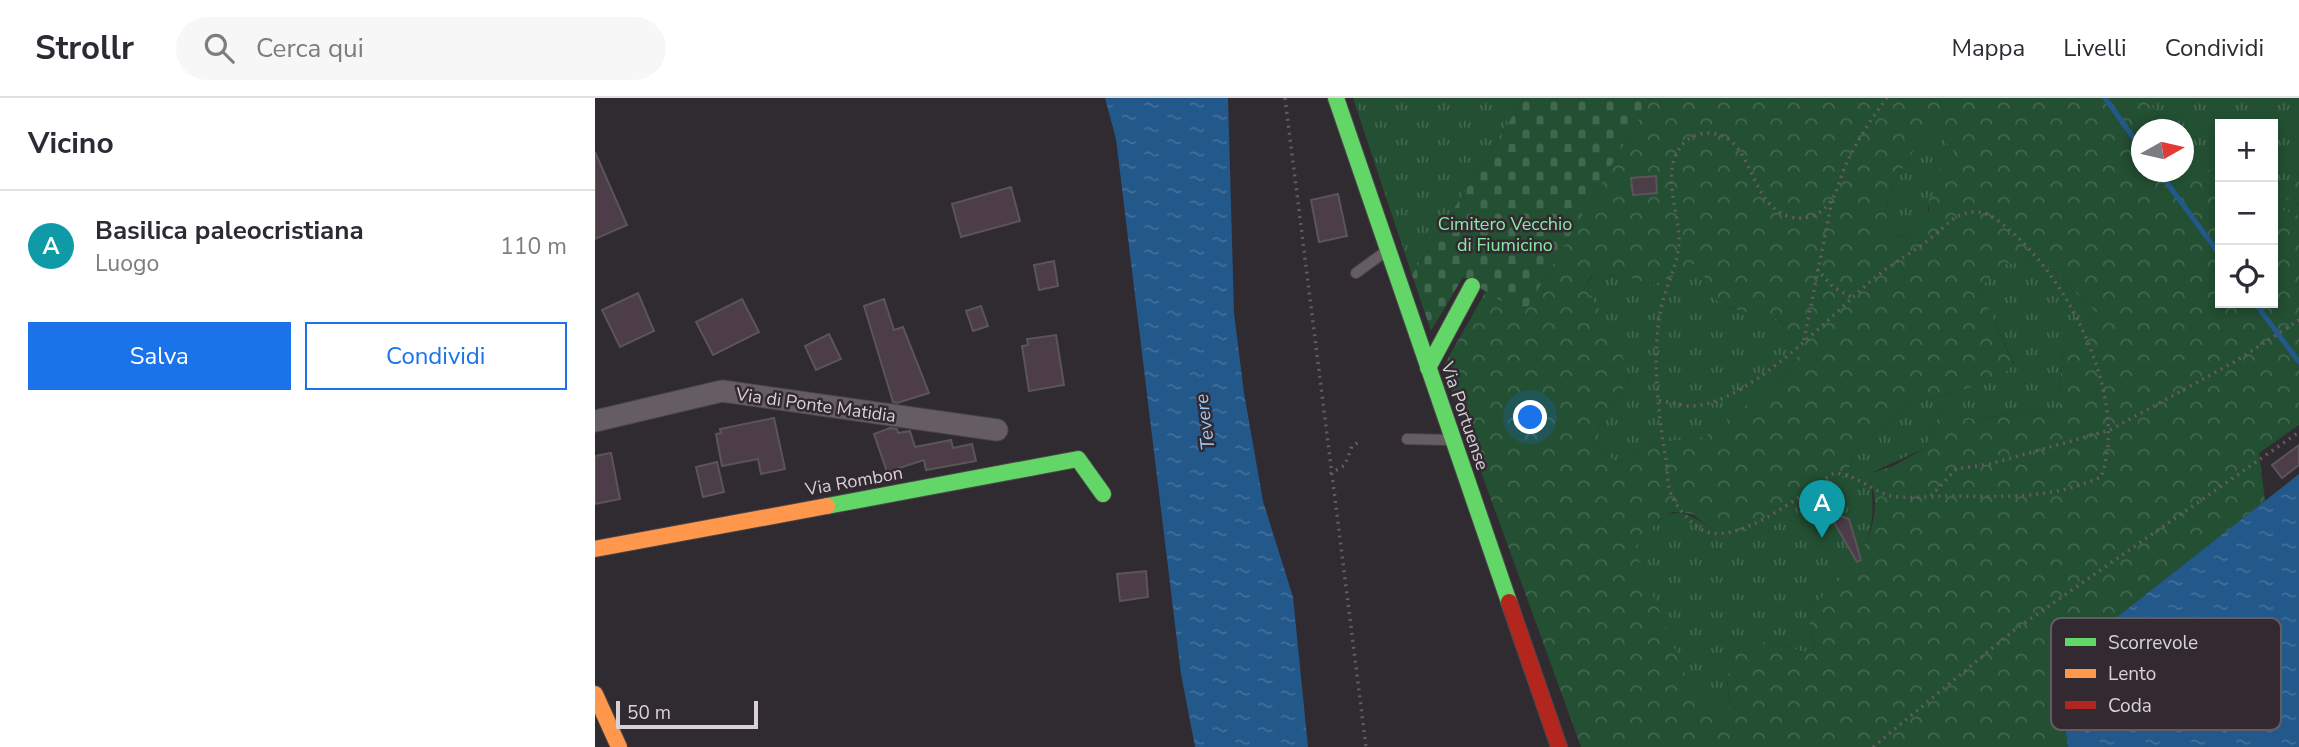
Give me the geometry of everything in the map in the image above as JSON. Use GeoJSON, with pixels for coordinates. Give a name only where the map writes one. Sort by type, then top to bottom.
{"type":"FeatureCollection","features":[{"type":"Feature","properties":{"kind":"street","name":"Via Portuense"},"geometry":{"type":"LineString","coordinates":[[1336,98],[1559,747]]}},
{"type":"Feature","properties":{"kind":"street"},"geometry":{"type":"LineString","coordinates":[[1428,368],[1472,286]]}},
{"type":"Feature","properties":{"kind":"street","name":"Via di Ponte Matidia"},"geometry":{"type":"LineString","coordinates":[[595,421],[722,391],[997,430]]}},
{"type":"Feature","properties":{"kind":"street","name":"Via Rombon"},"geometry":{"type":"LineString","coordinates":[[595,549],[1078,459],[1103,494]]}},
{"type":"Feature","properties":{"kind":"street"},"geometry":{"type":"LineString","coordinates":[[595,694],[619,747]]}},
{"type":"Feature","properties":{"kind":"lane"},"geometry":{"type":"LineString","coordinates":[[1356,274],[1388,250]]}},
{"type":"Feature","properties":{"kind":"lane"},"geometry":{"type":"LineString","coordinates":[[1407,439],[1452,440]]}},
{"type":"Feature","properties":{"kind":"path"},"geometry":{"type":"LineString","coordinates":[[1285,98],[1366,747]]}},
{"type":"Feature","properties":{"kind":"path"},"geometry":{"type":"LineString","coordinates":[[1804,341],[1832,198],[1847,161],[1873,116],[1887,98]]}},
{"type":"Feature","properties":{"kind":"path"},"geometry":{"type":"LineString","coordinates":[[1659,401],[1691,406],[1741,390],[1955,216],[1975,212],[1994,217],[2025,244],[2073,309],[2088,340],[2111,430],[2109,457],[2101,477],[2075,489],[2037,497],[1930,496],[1889,495],[1858,477],[1833,473],[1736,532],[1719,536],[1699,529],[1670,493],[1659,401],[1655,346],[1661,308],[1678,256],[1679,238],[1672,192],[1674,162],[1684,143],[1703,133],[1714,133],[1733,142],[1753,181],[1783,214],[1806,218],[1817,214],[1832,198]]}},
{"type":"Feature","properties":{"kind":"path"},"geometry":{"type":"LineString","coordinates":[[1817,269],[1833,287],[1853,298]]}},
{"type":"Feature","properties":{"kind":"path"},"geometry":{"type":"LineString","coordinates":[[1930,496],[1957,469],[1990,464],[2111,430],[2236,361],[2299,320]]}},
{"type":"Feature","properties":{"kind":"path"},"geometry":{"type":"LineString","coordinates":[[1873,747],[2013,631],[2299,432]]}},
{"type":"Feature","properties":{"kind":"path"},"geometry":{"type":"LineString","coordinates":[[1330,474],[1345,465],[1352,446],[1359,442]]}},
{"type":"Feature","properties":{"kind":"green space"},"geometry":{"type":"Polygon","coordinates":[[[1353,98],[1524,98],[1412,275],[1353,98]]]}},
{"type":"Feature","properties":{"kind":"green space","name":"Cimitero Vecchio di Fiumicino"},"geometry":{"type":"Polygon","coordinates":[[[1524,98],[1651,98],[1523,315],[1463,277],[1431,331],[1412,275],[1524,98]]]}},
{"type":"Feature","properties":{"kind":"green space"},"geometry":{"type":"Polygon","coordinates":[[[1651,98],[2144,98],[2164,119],[2131,119],[2131,182],[2194,182],[2194,153],[2215,177],[2215,308],[2278,308],[2278,208],[2299,216],[2299,425],[2259,453],[2265,501],[2116,618],[2051,618],[2051,730],[2066,730],[2068,747],[1581,747],[1443,367],[1486,291],[1523,315],[1651,98]],[[1933,126],[1911,155],[1891,193],[1886,213],[1893,235],[1913,236],[1929,221],[1929,198],[1944,189],[1938,166],[1954,152],[1933,126]],[[1706,255],[1682,273],[1652,285],[1625,276],[1592,275],[1584,288],[1616,333],[1629,379],[1600,426],[1597,447],[1617,463],[1653,443],[1704,437],[1781,379],[1799,355],[1789,330],[1783,323],[1767,316],[1728,307],[1704,290],[1706,255]],[[2042,260],[2005,264],[1979,288],[2014,365],[1992,382],[1908,404],[1855,452],[1847,474],[1748,531],[1715,531],[1692,514],[1673,512],[1659,520],[1634,548],[1688,682],[1715,713],[1730,706],[1727,678],[1737,650],[1769,641],[1804,652],[1815,649],[1807,611],[1852,566],[1867,539],[1875,503],[1868,474],[1893,466],[1925,448],[1940,413],[1974,419],[2058,409],[2063,350],[2097,313],[2042,260]]]}},
{"type":"Feature","properties":{"kind":"green space"},"geometry":{"type":"Polygon","coordinates":[[[2144,98],[2299,98],[2299,175],[2286,186],[2286,199],[2299,205],[2299,216],[2278,208],[2278,119],[2215,119],[2215,177],[2194,153],[2194,119],[2164,119],[2144,98]]]}},
{"type":"Feature","properties":{"kind":"green space"},"geometry":{"type":"Polygon","coordinates":[[[1933,125],[1954,152],[1944,189],[1928,208],[1930,221],[1913,236],[1893,235],[1886,214],[1891,193],[1911,154],[1933,125]]]}},
{"type":"Feature","properties":{"kind":"green space"},"geometry":{"type":"Polygon","coordinates":[[[2299,175],[2299,205],[2286,199],[2286,185],[2299,175]]]}},
{"type":"Feature","properties":{"kind":"green space"},"geometry":{"type":"Polygon","coordinates":[[[1706,254],[1730,308],[1772,316],[1793,331],[1799,355],[1781,379],[1704,438],[1653,443],[1617,463],[1597,447],[1600,426],[1629,379],[1584,288],[1593,275],[1625,276],[1652,285],[1682,273],[1706,254]]]}},
{"type":"Feature","properties":{"kind":"green space"},"geometry":{"type":"Polygon","coordinates":[[[2042,260],[2097,313],[2063,350],[2058,409],[1974,419],[1940,413],[1925,448],[1869,474],[1872,518],[1861,552],[1839,581],[1807,611],[1815,649],[1804,652],[1769,641],[1727,678],[1730,707],[1715,714],[1688,683],[1633,548],[1653,526],[1670,514],[1689,515],[1715,531],[1847,474],[1855,452],[1908,404],[1992,382],[2014,364],[1979,288],[2005,264],[2042,260]]]}},
{"type":"Feature","properties":{"kind":"water","name":"Tevere"},"geometry":{"type":"Polygon","coordinates":[[[1105,98],[1228,98],[1234,313],[1244,393],[1263,501],[1293,597],[1308,747],[1195,747],[1181,674],[1116,139],[1105,98]]]}},
{"type":"Feature","properties":{"kind":"water"},"geometry":{"type":"Polygon","coordinates":[[[2299,474],[2299,747],[2068,747],[2066,730],[2281,730],[2281,618],[2116,618],[2299,474]]]}},
{"type":"Feature","properties":{"kind":"building"},"geometry":{"type":"Polygon","coordinates":[[[595,152],[627,225],[595,239],[595,152]]]}},
{"type":"Feature","properties":{"kind":"building"},"geometry":{"type":"Polygon","coordinates":[[[1656,176],[1657,193],[1633,195],[1631,178],[1656,176]]]}},
{"type":"Feature","properties":{"kind":"building"},"geometry":{"type":"Polygon","coordinates":[[[1011,187],[1020,221],[961,237],[952,204],[1011,187]]]}},
{"type":"Feature","properties":{"kind":"building"},"geometry":{"type":"Polygon","coordinates":[[[1338,194],[1347,236],[1319,242],[1311,200],[1338,194]]]}},
{"type":"Feature","properties":{"kind":"building"},"geometry":{"type":"Polygon","coordinates":[[[1054,261],[1058,286],[1039,290],[1034,265],[1054,261]]]}},
{"type":"Feature","properties":{"kind":"building"},"geometry":{"type":"Polygon","coordinates":[[[638,293],[654,331],[620,347],[602,310],[638,293]]]}},
{"type":"Feature","properties":{"kind":"building"},"geometry":{"type":"Polygon","coordinates":[[[742,299],[759,332],[713,355],[696,322],[742,299]]]}},
{"type":"Feature","properties":{"kind":"building"},"geometry":{"type":"Polygon","coordinates":[[[884,299],[894,330],[903,327],[929,393],[897,403],[893,402],[864,306],[884,299]]]}},
{"type":"Feature","properties":{"kind":"building"},"geometry":{"type":"Polygon","coordinates":[[[981,306],[988,326],[973,331],[966,311],[981,306]]]}},
{"type":"Feature","properties":{"kind":"building"},"geometry":{"type":"Polygon","coordinates":[[[829,334],[841,359],[816,370],[805,346],[829,334]]]}},
{"type":"Feature","properties":{"kind":"building"},"geometry":{"type":"Polygon","coordinates":[[[1056,335],[1064,385],[1029,391],[1022,346],[1028,345],[1027,339],[1056,335]]]}},
{"type":"Feature","properties":{"kind":"building"},"geometry":{"type":"Polygon","coordinates":[[[774,418],[785,469],[761,474],[758,459],[722,466],[716,434],[721,433],[720,429],[774,418]]]}},
{"type":"Feature","properties":{"kind":"building"},"geometry":{"type":"Polygon","coordinates":[[[890,428],[897,429],[898,433],[910,431],[915,447],[951,440],[953,448],[972,444],[976,461],[926,470],[924,460],[887,472],[874,434],[890,428]]]}},
{"type":"Feature","properties":{"kind":"building"},"geometry":{"type":"Polygon","coordinates":[[[2299,445],[2299,465],[2282,478],[2272,465],[2299,445]]]}},
{"type":"Feature","properties":{"kind":"building"},"geometry":{"type":"Polygon","coordinates":[[[611,453],[620,499],[595,504],[595,456],[611,453]]]}},
{"type":"Feature","properties":{"kind":"building"},"geometry":{"type":"Polygon","coordinates":[[[717,462],[724,492],[703,497],[696,467],[717,462]]]}},
{"type":"Feature","properties":{"kind":"building"},"geometry":{"type":"Polygon","coordinates":[[[1828,512],[1849,519],[1861,560],[1857,562],[1828,512]]]}},
{"type":"Feature","properties":{"kind":"building"},"geometry":{"type":"Polygon","coordinates":[[[1146,571],[1148,597],[1120,601],[1117,574],[1146,571]]]}},
{"type":"Feature","properties":{"kind":"waterway"},"geometry":{"type":"LineString","coordinates":[[2105,98],[2131,134]]}},
{"type":"Feature","properties":{"kind":"waterway"},"geometry":{"type":"LineString","coordinates":[[2166,182],[2215,248]]}},
{"type":"Feature","properties":{"kind":"waterway"},"geometry":{"type":"LineString","coordinates":[[2259,308],[2299,362]]}},
{"type":"Feature","properties":{"kind":"traffic: fast"},"geometry":{"type":"LineString","coordinates":[[1336,98],[1509,602]]}},
{"type":"Feature","properties":{"kind":"traffic: fast"},"geometry":{"type":"LineString","coordinates":[[1428,368],[1472,286]]}},
{"type":"Feature","properties":{"kind":"traffic: fast"},"geometry":{"type":"LineString","coordinates":[[827,506],[1078,459],[1103,494]]}},
{"type":"Feature","properties":{"kind":"traffic: slow"},"geometry":{"type":"LineString","coordinates":[[595,549],[827,506]]}},
{"type":"Feature","properties":{"kind":"traffic: slow"},"geometry":{"type":"LineString","coordinates":[[595,694],[619,747]]}},
{"type":"Feature","properties":{"kind":"traffic: jam"},"geometry":{"type":"LineString","coordinates":[[1509,602],[1559,747]]}},
{"type":"Feature","properties":{"kind":"place","name":"Basilica paleocristiana"},"geometry":{"type":"Point","coordinates":[1822,538]}}]}
